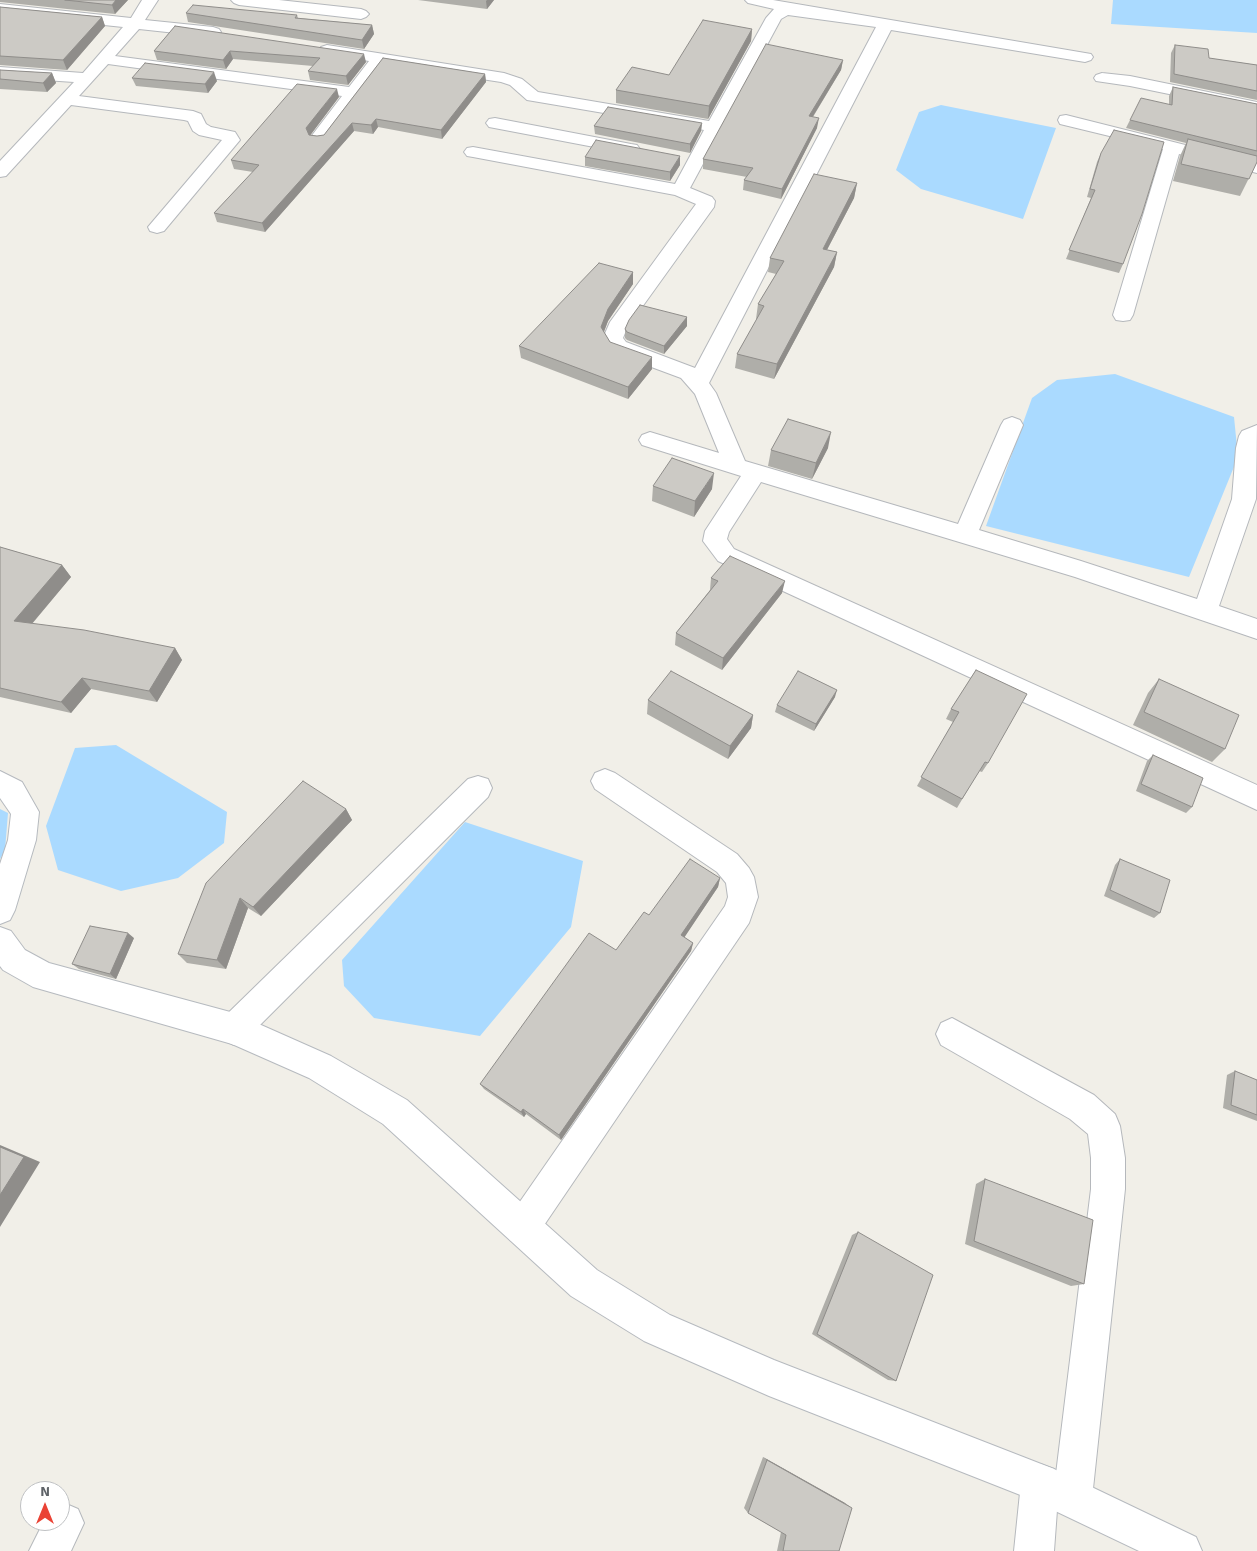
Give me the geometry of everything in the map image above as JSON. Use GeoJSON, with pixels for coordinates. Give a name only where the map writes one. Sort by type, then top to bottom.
{"type":"FeatureCollection","features":[{"type":"Feature","properties":{"kind":"street"},"geometry":{"type":"LineString","coordinates":[[0,172],[104,59],[136,22],[150,0]]}},
{"type":"Feature","properties":{"kind":"street"},"geometry":{"type":"LineString","coordinates":[[239,0],[361,14]]}},
{"type":"Feature","properties":{"kind":"street"},"geometry":{"type":"LineString","coordinates":[[753,0],[798,10],[1085,57]]}},
{"type":"Feature","properties":{"kind":"street"},"geometry":{"type":"LineString","coordinates":[[0,9],[136,22],[226,34]]}},
{"type":"Feature","properties":{"kind":"street"},"geometry":{"type":"LineString","coordinates":[[680,190],[774,18],[785,10],[798,10]]}},
{"type":"Feature","properties":{"kind":"street"},"geometry":{"type":"LineString","coordinates":[[698,383],[838,112],[886,24]]}},
{"type":"Feature","properties":{"kind":"street"},"geometry":{"type":"LineString","coordinates":[[310,47],[504,78],[516,82],[533,96],[715,126]]}},
{"type":"Feature","properties":{"kind":"street"},"geometry":{"type":"LineString","coordinates":[[319,138],[380,58]]}},
{"type":"Feature","properties":{"kind":"street"},"geometry":{"type":"LineString","coordinates":[[104,59],[353,93]]}},
{"type":"Feature","properties":{"kind":"street"},"geometry":{"type":"LineString","coordinates":[[0,72],[87,78]]}},
{"type":"Feature","properties":{"kind":"street"},"geometry":{"type":"LineString","coordinates":[[1102,78],[1130,81],[1257,107]]}},
{"type":"Feature","properties":{"kind":"street"},"geometry":{"type":"LineString","coordinates":[[67,100],[187,115],[195,118],[199,127],[206,131],[229,136],[231,140],[227,146],[157,227]]}},
{"type":"Feature","properties":{"kind":"street"},"geometry":{"type":"LineString","coordinates":[[1066,120],[1257,168]]}},
{"type":"Feature","properties":{"kind":"street"},"geometry":{"type":"LineString","coordinates":[[495,123],[648,152]]}},
{"type":"Feature","properties":{"kind":"street"},"geometry":{"type":"LineString","coordinates":[[1123,315],[1172,147]]}},
{"type":"Feature","properties":{"kind":"street"},"geometry":{"type":"LineString","coordinates":[[473,152],[680,190],[706,201],[704,207],[617,327],[613,338],[618,347],[688,373],[705,393],[746,469]]}},
{"type":"Feature","properties":{"kind":"street"},"geometry":{"type":"LineString","coordinates":[[677,158],[696,161]]}},
{"type":"Feature","properties":{"kind":"street"},"geometry":{"type":"LineString","coordinates":[[965,535],[1012,425]]}},
{"type":"Feature","properties":{"kind":"street"},"geometry":{"type":"LineString","coordinates":[[1205,611],[1244,499],[1247,448],[1250,436],[1257,433]]}},
{"type":"Feature","properties":{"kind":"street"},"geometry":{"type":"LineString","coordinates":[[650,440],[965,535],[1257,629]]}},
{"type":"Feature","properties":{"kind":"street"},"geometry":{"type":"LineString","coordinates":[[746,469],[716,531],[715,541],[726,555],[1257,798]]}},
{"type":"Feature","properties":{"kind":"street"},"geometry":{"type":"LineString","coordinates":[[522,1228],[738,914],[743,896],[739,877],[727,864],[605,781]]}},
{"type":"Feature","properties":{"kind":"street"},"geometry":{"type":"LineString","coordinates":[[0,783],[12,791],[25,812],[22,840],[0,910]]}},
{"type":"Feature","properties":{"kind":"street"},"geometry":{"type":"LineString","coordinates":[[234,1029],[478,788]]}},
{"type":"Feature","properties":{"kind":"street"},"geometry":{"type":"LineString","coordinates":[[0,941],[14,960],[44,976],[234,1029],[320,1067],[395,1112],[584,1283],[657,1328],[769,1377],[925,1436],[1056,1491],[1182,1551]]}},
{"type":"Feature","properties":{"kind":"street"},"geometry":{"type":"LineString","coordinates":[[952,1034],[1082,1107],[1103,1126],[1108,1158],[1108,1189],[1056,1491],[1034,1551]]}},
{"type":"Feature","properties":{"kind":"water"},"geometry":{"type":"Polygon","coordinates":[[[1113,0],[1257,0],[1257,33],[1111,24],[1113,0]]]}},
{"type":"Feature","properties":{"kind":"water"},"geometry":{"type":"Polygon","coordinates":[[[941,105],[1056,128],[1023,219],[921,189],[896,170],[919,112],[941,105]]]}},
{"type":"Feature","properties":{"kind":"water"},"geometry":{"type":"Polygon","coordinates":[[[1115,374],[1234,417],[1238,457],[1189,577],[986,526],[1032,398],[1057,380],[1115,374]]]}},
{"type":"Feature","properties":{"kind":"water"},"geometry":{"type":"Polygon","coordinates":[[[116,745],[227,812],[224,843],[178,878],[121,891],[58,870],[46,826],[75,748],[116,745]]]}},
{"type":"Feature","properties":{"kind":"water"},"geometry":{"type":"Polygon","coordinates":[[[0,809],[8,813],[5,850],[0,859],[0,809]]]}},
{"type":"Feature","properties":{"kind":"water"},"geometry":{"type":"Polygon","coordinates":[[[465,822],[583,861],[571,927],[480,1036],[374,1018],[344,986],[342,960],[465,822]]]}},
{"type":"Feature","properties":{"kind":"building"},"geometry":{"type":"Polygon","coordinates":[[[65,0],[116,0],[112,5],[65,0]]]}},
{"type":"Feature","properties":{"kind":"building"},"geometry":{"type":"Polygon","coordinates":[[[193,5],[297,15],[295,18],[372,25],[362,40],[186,13],[193,5]]]}},
{"type":"Feature","properties":{"kind":"building"},"geometry":{"type":"Polygon","coordinates":[[[0,7],[102,17],[63,60],[0,56],[0,7]]]}},
{"type":"Feature","properties":{"kind":"building"},"geometry":{"type":"Polygon","coordinates":[[[703,20],[752,29],[709,106],[616,90],[632,67],[669,75],[703,20]]]}},
{"type":"Feature","properties":{"kind":"building"},"geometry":{"type":"Polygon","coordinates":[[[175,26],[364,54],[346,76],[308,71],[320,58],[230,51],[223,60],[154,51],[175,26]]]}},
{"type":"Feature","properties":{"kind":"building"},"geometry":{"type":"Polygon","coordinates":[[[766,44],[843,60],[809,116],[819,118],[782,189],[744,180],[753,168],[703,159],[766,44]]]}},
{"type":"Feature","properties":{"kind":"building"},"geometry":{"type":"Polygon","coordinates":[[[1175,45],[1208,49],[1209,58],[1257,65],[1257,91],[1174,74],[1175,45]]]}},
{"type":"Feature","properties":{"kind":"building"},"geometry":{"type":"Polygon","coordinates":[[[383,58],[485,74],[441,130],[376,119],[371,125],[352,123],[262,223],[214,213],[259,165],[231,160],[297,84],[337,89],[306,128],[309,135],[324,135],[383,58]]]}},
{"type":"Feature","properties":{"kind":"building"},"geometry":{"type":"Polygon","coordinates":[[[145,63],[214,72],[205,84],[132,78],[145,63]]]}},
{"type":"Feature","properties":{"kind":"building"},"geometry":{"type":"Polygon","coordinates":[[[0,70],[52,73],[43,83],[0,79],[0,70]]]}},
{"type":"Feature","properties":{"kind":"building"},"geometry":{"type":"Polygon","coordinates":[[[1173,87],[1257,104],[1257,151],[1130,120],[1141,98],[1172,105],[1173,87]]]}},
{"type":"Feature","properties":{"kind":"building"},"geometry":{"type":"Polygon","coordinates":[[[608,107],[702,123],[690,144],[594,126],[608,107]]]}},
{"type":"Feature","properties":{"kind":"building"},"geometry":{"type":"Polygon","coordinates":[[[1114,130],[1164,142],[1142,214],[1123,264],[1069,250],[1095,190],[1090,189],[1101,153],[1114,130]]]}},
{"type":"Feature","properties":{"kind":"building"},"geometry":{"type":"Polygon","coordinates":[[[1188,139],[1257,156],[1257,162],[1249,179],[1181,164],[1188,139]]]}},
{"type":"Feature","properties":{"kind":"building"},"geometry":{"type":"Polygon","coordinates":[[[596,140],[680,156],[670,172],[585,157],[596,140]]]}},
{"type":"Feature","properties":{"kind":"building"},"geometry":{"type":"Polygon","coordinates":[[[814,174],[857,183],[823,249],[837,252],[777,364],[737,354],[764,306],[758,304],[784,261],[770,258],[814,174]]]}},
{"type":"Feature","properties":{"kind":"building"},"geometry":{"type":"Polygon","coordinates":[[[599,263],[633,272],[608,309],[601,327],[610,342],[652,357],[628,387],[519,346],[599,263]]]}},
{"type":"Feature","properties":{"kind":"building"},"geometry":{"type":"Polygon","coordinates":[[[640,305],[687,317],[664,346],[627,332],[625,329],[640,305]]]}},
{"type":"Feature","properties":{"kind":"building"},"geometry":{"type":"Polygon","coordinates":[[[788,419],[831,432],[816,463],[771,450],[788,419]]]}},
{"type":"Feature","properties":{"kind":"building"},"geometry":{"type":"Polygon","coordinates":[[[672,458],[714,473],[695,501],[653,486],[672,458]]]}},
{"type":"Feature","properties":{"kind":"building"},"geometry":{"type":"Polygon","coordinates":[[[0,547],[62,565],[14,621],[84,630],[175,648],[149,691],[82,678],[61,702],[0,688],[0,547]]]}},
{"type":"Feature","properties":{"kind":"building"},"geometry":{"type":"Polygon","coordinates":[[[730,556],[785,581],[723,658],[676,633],[718,581],[711,578],[730,556]]]}},
{"type":"Feature","properties":{"kind":"building"},"geometry":{"type":"Polygon","coordinates":[[[976,670],[1027,694],[988,763],[985,762],[962,799],[921,777],[959,712],[951,709],[976,670]]]}},
{"type":"Feature","properties":{"kind":"building"},"geometry":{"type":"Polygon","coordinates":[[[671,671],[753,715],[730,746],[648,700],[671,671]]]}},
{"type":"Feature","properties":{"kind":"building"},"geometry":{"type":"Polygon","coordinates":[[[798,671],[837,690],[816,724],[777,705],[798,671]]]}},
{"type":"Feature","properties":{"kind":"building"},"geometry":{"type":"Polygon","coordinates":[[[1159,679],[1239,715],[1225,749],[1144,712],[1159,679]]]}},
{"type":"Feature","properties":{"kind":"building"},"geometry":{"type":"Polygon","coordinates":[[[1153,755],[1203,778],[1192,807],[1141,784],[1153,755]]]}},
{"type":"Feature","properties":{"kind":"building"},"geometry":{"type":"Polygon","coordinates":[[[303,781],[346,809],[253,907],[240,898],[217,960],[178,954],[206,883],[303,781]]]}},
{"type":"Feature","properties":{"kind":"building"},"geometry":{"type":"Polygon","coordinates":[[[690,859],[720,878],[681,935],[693,943],[559,1135],[523,1109],[521,1112],[480,1084],[589,933],[616,950],[644,912],[649,915],[690,859]]]}},
{"type":"Feature","properties":{"kind":"building"},"geometry":{"type":"Polygon","coordinates":[[[1120,859],[1170,880],[1160,913],[1110,890],[1120,859]]]}},
{"type":"Feature","properties":{"kind":"building"},"geometry":{"type":"Polygon","coordinates":[[[90,926],[128,933],[110,974],[72,964],[90,926]]]}},
{"type":"Feature","properties":{"kind":"building"},"geometry":{"type":"Polygon","coordinates":[[[1235,1071],[1257,1080],[1257,1115],[1231,1105],[1235,1071]]]}},
{"type":"Feature","properties":{"kind":"building"},"geometry":{"type":"Polygon","coordinates":[[[0,1147],[24,1157],[0,1195],[0,1147]]]}},
{"type":"Feature","properties":{"kind":"building"},"geometry":{"type":"Polygon","coordinates":[[[985,1179],[1093,1220],[1084,1284],[974,1241],[985,1179]]]}},
{"type":"Feature","properties":{"kind":"building"},"geometry":{"type":"Polygon","coordinates":[[[858,1232],[933,1275],[896,1381],[817,1334],[858,1232]]]}},
{"type":"Feature","properties":{"kind":"building"},"geometry":{"type":"Polygon","coordinates":[[[767,1460],[852,1508],[839,1551],[783,1551],[786,1535],[748,1513],[767,1460]]]}}]}
